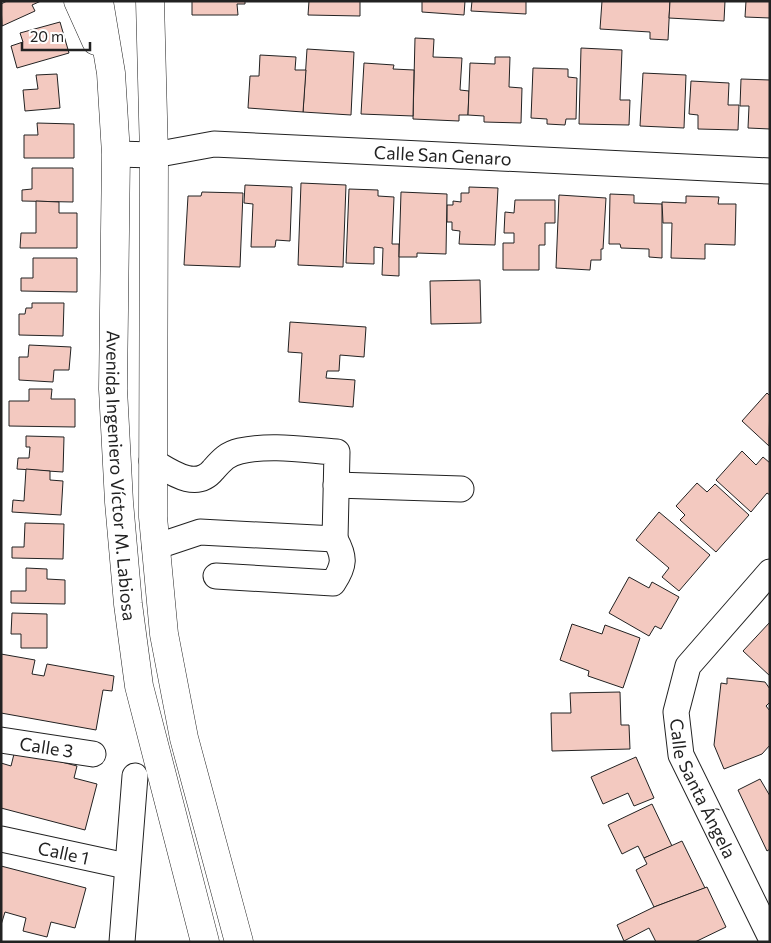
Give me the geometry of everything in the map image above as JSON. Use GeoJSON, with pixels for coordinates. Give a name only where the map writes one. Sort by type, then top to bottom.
{"type":"FeatureCollection","features":[{"type":"Feature","properties":{"kind":"main road"},"geometry":{"type":"LineString","coordinates":[[78,1],[111,72]]}},
{"type":"Feature","properties":{"kind":"main road","name":"Avenida Ingeniero Víctor M. Labiosa"},"geometry":{"type":"LineString","coordinates":[[99,1],[111,72],[116,154],[113,389],[119,502],[128,604],[139,686],[205,942]]}},
{"type":"Feature","properties":{"kind":"main road","name":"Avenida Ingeniero Víctor M. Labiosa"},"geometry":{"type":"LineString","coordinates":[[150,1],[154,155],[152,461],[155,547],[164,634],[184,738],[239,942]]}},
{"type":"Feature","properties":{"kind":"street","name":"Calle San Genaro"},"geometry":{"type":"LineString","coordinates":[[116,154],[154,155],[214,144],[770,171]]}},
{"type":"Feature","properties":{"kind":"street"},"geometry":{"type":"LineString","coordinates":[[152,461],[182,478],[199,480],[206,478],[225,456],[240,451],[263,448],[337,452],[335,539],[342,551],[342,569],[333,582],[216,576]]}},
{"type":"Feature","properties":{"kind":"street"},"geometry":{"type":"LineString","coordinates":[[336,485],[460,489]]}},
{"type":"Feature","properties":{"kind":"street"},"geometry":{"type":"LineString","coordinates":[[155,547],[200,532],[335,539]]}},
{"type":"Feature","properties":{"kind":"street","name":"Calle Santa Ángela"},"geometry":{"type":"LineString","coordinates":[[770,572],[688,666],[676,712],[681,755],[761,895],[770,936]]}},
{"type":"Feature","properties":{"kind":"street","name":"Calle 3"},"geometry":{"type":"LineString","coordinates":[[1,740],[93,754]]}},
{"type":"Feature","properties":{"kind":"street"},"geometry":{"type":"LineString","coordinates":[[122,942],[126,866],[135,776]]}},
{"type":"Feature","properties":{"kind":"street","name":"Calle 1"},"geometry":{"type":"LineString","coordinates":[[1,839],[126,866]]}},
{"type":"Feature","properties":{"kind":"building"},"geometry":{"type":"Polygon","coordinates":[[[7,1],[41,1],[32,5],[35,11],[2,26],[1,4],[7,1]]]}},
{"type":"Feature","properties":{"kind":"building"},"geometry":{"type":"Polygon","coordinates":[[[192,1],[245,1],[245,4],[237,4],[238,15],[192,15],[192,1]]]}},
{"type":"Feature","properties":{"kind":"building"},"geometry":{"type":"Polygon","coordinates":[[[309,1],[360,1],[360,16],[308,15],[309,1]]]}},
{"type":"Feature","properties":{"kind":"building"},"geometry":{"type":"Polygon","coordinates":[[[422,1],[465,1],[464,15],[422,12],[422,1]]]}},
{"type":"Feature","properties":{"kind":"building"},"geometry":{"type":"Polygon","coordinates":[[[472,1],[526,1],[526,14],[471,11],[472,1]]]}},
{"type":"Feature","properties":{"kind":"building"},"geometry":{"type":"Polygon","coordinates":[[[602,1],[670,1],[668,40],[650,39],[650,32],[600,29],[602,1]]]}},
{"type":"Feature","properties":{"kind":"building"},"geometry":{"type":"Polygon","coordinates":[[[670,1],[725,1],[724,21],[669,18],[670,1]]]}},
{"type":"Feature","properties":{"kind":"building"},"geometry":{"type":"Polygon","coordinates":[[[746,1],[770,1],[770,18],[745,17],[746,1]]]}},
{"type":"Feature","properties":{"kind":"building"},"geometry":{"type":"Polygon","coordinates":[[[60,22],[69,53],[17,68],[11,46],[23,42],[20,33],[60,22]]]}},
{"type":"Feature","properties":{"kind":"building"},"geometry":{"type":"Polygon","coordinates":[[[415,38],[434,39],[433,57],[462,58],[460,90],[469,91],[468,115],[459,115],[459,121],[413,119],[415,38]]]}},
{"type":"Feature","properties":{"kind":"building"},"geometry":{"type":"Polygon","coordinates":[[[581,48],[622,50],[620,100],[630,100],[629,125],[579,124],[581,48]]]}},
{"type":"Feature","properties":{"kind":"building"},"geometry":{"type":"Polygon","coordinates":[[[307,49],[354,52],[351,115],[303,112],[307,49]]]}},
{"type":"Feature","properties":{"kind":"building"},"geometry":{"type":"Polygon","coordinates":[[[260,55],[296,57],[295,70],[306,70],[303,112],[248,108],[250,76],[259,76],[260,55]]]}},
{"type":"Feature","properties":{"kind":"building"},"geometry":{"type":"Polygon","coordinates":[[[495,57],[510,57],[509,87],[522,88],[521,123],[484,122],[484,116],[468,115],[470,63],[495,64],[495,57]]]}},
{"type":"Feature","properties":{"kind":"building"},"geometry":{"type":"Polygon","coordinates":[[[364,63],[394,65],[393,69],[414,70],[413,116],[361,114],[364,63]]]}},
{"type":"Feature","properties":{"kind":"building"},"geometry":{"type":"Polygon","coordinates":[[[533,68],[568,69],[568,77],[577,78],[576,119],[566,119],[565,125],[547,124],[547,119],[531,118],[533,68]]]}},
{"type":"Feature","properties":{"kind":"building"},"geometry":{"type":"Polygon","coordinates":[[[643,73],[686,75],[684,128],[640,126],[643,73]]]}},
{"type":"Feature","properties":{"kind":"building"},"geometry":{"type":"Polygon","coordinates":[[[57,74],[60,108],[25,111],[23,90],[38,89],[36,75],[57,74]]]}},
{"type":"Feature","properties":{"kind":"building"},"geometry":{"type":"Polygon","coordinates":[[[741,79],[770,80],[770,129],[748,128],[749,106],[740,106],[741,79]]]}},
{"type":"Feature","properties":{"kind":"building"},"geometry":{"type":"Polygon","coordinates":[[[691,81],[729,83],[728,105],[739,105],[738,130],[698,129],[698,115],[689,114],[691,81]]]}},
{"type":"Feature","properties":{"kind":"building"},"geometry":{"type":"Polygon","coordinates":[[[37,123],[74,124],[74,158],[24,158],[24,135],[38,135],[37,123]]]}},
{"type":"Feature","properties":{"kind":"building"},"geometry":{"type":"Polygon","coordinates":[[[32,168],[73,168],[73,202],[22,201],[22,190],[32,189],[32,168]]]}},
{"type":"Feature","properties":{"kind":"building"},"geometry":{"type":"Polygon","coordinates":[[[301,183],[346,185],[343,267],[298,265],[301,183]]]}},
{"type":"Feature","properties":{"kind":"building"},"geometry":{"type":"Polygon","coordinates":[[[245,185],[292,187],[290,241],[276,240],[275,247],[251,247],[253,204],[244,203],[245,185]]]}},
{"type":"Feature","properties":{"kind":"building"},"geometry":{"type":"Polygon","coordinates":[[[469,187],[498,188],[495,245],[459,244],[460,231],[452,230],[452,222],[447,222],[447,205],[453,205],[453,201],[461,202],[461,193],[469,193],[469,187]]]}},
{"type":"Feature","properties":{"kind":"building"},"geometry":{"type":"Polygon","coordinates":[[[349,189],[378,190],[378,196],[394,197],[392,244],[399,244],[399,276],[382,275],[383,248],[374,247],[374,264],[346,263],[349,189]]]}},
{"type":"Feature","properties":{"kind":"building"},"geometry":{"type":"Polygon","coordinates":[[[202,192],[243,193],[240,267],[184,265],[188,196],[201,196],[202,192]]]}},
{"type":"Feature","properties":{"kind":"building"},"geometry":{"type":"Polygon","coordinates":[[[401,192],[447,194],[446,254],[417,253],[417,257],[399,257],[401,192]]]}},
{"type":"Feature","properties":{"kind":"building"},"geometry":{"type":"Polygon","coordinates":[[[610,194],[634,195],[634,203],[662,204],[662,258],[649,257],[649,249],[621,248],[620,244],[609,244],[610,194]]]}},
{"type":"Feature","properties":{"kind":"building"},"geometry":{"type":"Polygon","coordinates":[[[559,195],[606,198],[601,260],[591,260],[590,270],[556,268],[559,195]]]}},
{"type":"Feature","properties":{"kind":"building"},"geometry":{"type":"Polygon","coordinates":[[[686,196],[719,197],[718,204],[736,204],[735,245],[705,244],[705,259],[671,258],[672,223],[663,223],[662,202],[686,203],[686,196]]]}},
{"type":"Feature","properties":{"kind":"building"},"geometry":{"type":"Polygon","coordinates":[[[515,200],[555,200],[555,223],[545,223],[545,245],[539,245],[539,270],[503,270],[503,243],[514,243],[514,233],[504,233],[505,212],[514,213],[515,200]]]}},
{"type":"Feature","properties":{"kind":"building"},"geometry":{"type":"Polygon","coordinates":[[[36,201],[59,202],[59,213],[77,213],[77,248],[20,248],[21,233],[36,233],[36,201]]]}},
{"type":"Feature","properties":{"kind":"building"},"geometry":{"type":"Polygon","coordinates":[[[33,258],[77,258],[77,292],[21,291],[21,278],[33,278],[33,258]]]}},
{"type":"Feature","properties":{"kind":"building"},"geometry":{"type":"Polygon","coordinates":[[[480,280],[481,323],[431,324],[430,281],[480,280]]]}},
{"type":"Feature","properties":{"kind":"building"},"geometry":{"type":"Polygon","coordinates":[[[32,303],[64,303],[63,336],[19,335],[19,314],[25,314],[26,308],[32,308],[32,303]]]}},
{"type":"Feature","properties":{"kind":"building"},"geometry":{"type":"Polygon","coordinates":[[[290,322],[366,327],[364,357],[340,355],[339,371],[327,371],[326,378],[355,380],[353,407],[299,402],[302,353],[288,352],[290,322]]]}},
{"type":"Feature","properties":{"kind":"building"},"geometry":{"type":"Polygon","coordinates":[[[29,345],[71,347],[69,370],[54,370],[53,382],[19,380],[19,357],[28,357],[29,345]]]}},
{"type":"Feature","properties":{"kind":"building"},"geometry":{"type":"Polygon","coordinates":[[[29,389],[52,389],[51,399],[75,399],[75,427],[9,426],[9,401],[29,401],[29,389]]]}},
{"type":"Feature","properties":{"kind":"building"},"geometry":{"type":"Polygon","coordinates":[[[767,393],[770,396],[769,446],[742,421],[767,393]]]}},
{"type":"Feature","properties":{"kind":"building"},"geometry":{"type":"Polygon","coordinates":[[[26,436],[64,437],[63,472],[17,469],[18,458],[29,458],[30,447],[26,447],[26,436]]]}},
{"type":"Feature","properties":{"kind":"building"},"geometry":{"type":"Polygon","coordinates":[[[742,451],[756,465],[763,457],[770,463],[770,495],[767,493],[751,512],[716,480],[742,451]]]}},
{"type":"Feature","properties":{"kind":"building"},"geometry":{"type":"Polygon","coordinates":[[[26,469],[50,471],[50,480],[63,481],[61,515],[12,512],[13,500],[24,501],[26,469]]]}},
{"type":"Feature","properties":{"kind":"building"},"geometry":{"type":"Polygon","coordinates":[[[697,483],[707,492],[715,484],[749,515],[716,552],[680,520],[685,515],[676,506],[697,483]]]}},
{"type":"Feature","properties":{"kind":"building"},"geometry":{"type":"Polygon","coordinates":[[[659,512],[710,555],[679,591],[662,577],[669,568],[636,540],[659,512]]]}},
{"type":"Feature","properties":{"kind":"building"},"geometry":{"type":"Polygon","coordinates":[[[25,523],[64,524],[63,559],[12,558],[12,547],[24,547],[25,523]]]}},
{"type":"Feature","properties":{"kind":"building"},"geometry":{"type":"Polygon","coordinates":[[[26,568],[47,569],[47,579],[65,580],[65,604],[11,603],[11,591],[26,591],[26,568]]]}},
{"type":"Feature","properties":{"kind":"building"},"geometry":{"type":"Polygon","coordinates":[[[629,577],[649,588],[652,582],[679,597],[661,629],[655,626],[649,636],[609,613],[629,577]]]}},
{"type":"Feature","properties":{"kind":"building"},"geometry":{"type":"Polygon","coordinates":[[[12,613],[47,614],[47,648],[21,648],[21,634],[11,634],[12,613]]]}},
{"type":"Feature","properties":{"kind":"building"},"geometry":{"type":"Polygon","coordinates":[[[770,622],[770,676],[743,651],[770,622]]]}},
{"type":"Feature","properties":{"kind":"building"},"geometry":{"type":"Polygon","coordinates":[[[572,624],[602,634],[605,625],[640,638],[623,688],[588,676],[589,671],[560,660],[572,624]]]}},
{"type":"Feature","properties":{"kind":"building"},"geometry":{"type":"Polygon","coordinates":[[[1,654],[35,660],[32,674],[44,676],[47,664],[114,676],[112,691],[103,690],[96,730],[1,713],[1,654]]]}},
{"type":"Feature","properties":{"kind":"building"},"geometry":{"type":"Polygon","coordinates":[[[727,678],[765,682],[770,689],[770,702],[766,706],[770,711],[770,745],[762,754],[724,769],[714,745],[721,683],[727,684],[727,678]]]}},
{"type":"Feature","properties":{"kind":"building"},"geometry":{"type":"Polygon","coordinates":[[[620,692],[621,725],[629,725],[630,749],[552,751],[551,713],[571,713],[570,693],[620,692]]]}},
{"type":"Feature","properties":{"kind":"building"},"geometry":{"type":"Polygon","coordinates":[[[15,750],[77,766],[74,778],[97,784],[85,830],[1,808],[1,763],[11,766],[15,750]]]}},
{"type":"Feature","properties":{"kind":"building"},"geometry":{"type":"Polygon","coordinates":[[[636,757],[654,798],[634,806],[628,793],[603,804],[591,777],[636,757]]]}},
{"type":"Feature","properties":{"kind":"building"},"geometry":{"type":"Polygon","coordinates":[[[760,779],[770,796],[770,849],[767,851],[738,790],[760,779]]]}},
{"type":"Feature","properties":{"kind":"building"},"geometry":{"type":"Polygon","coordinates":[[[652,804],[672,846],[644,858],[638,846],[622,854],[608,825],[652,804]]]}},
{"type":"Feature","properties":{"kind":"building"},"geometry":{"type":"Polygon","coordinates":[[[682,841],[705,888],[654,907],[636,870],[647,864],[644,858],[682,841]]]}},
{"type":"Feature","properties":{"kind":"building"},"geometry":{"type":"Polygon","coordinates":[[[1,866],[86,888],[75,928],[51,922],[47,937],[23,931],[26,918],[5,912],[1,925],[1,866]]]}},
{"type":"Feature","properties":{"kind":"building"},"geometry":{"type":"Polygon","coordinates":[[[707,887],[726,927],[695,942],[656,942],[649,928],[624,941],[617,925],[654,907],[707,887]]]}}]}
